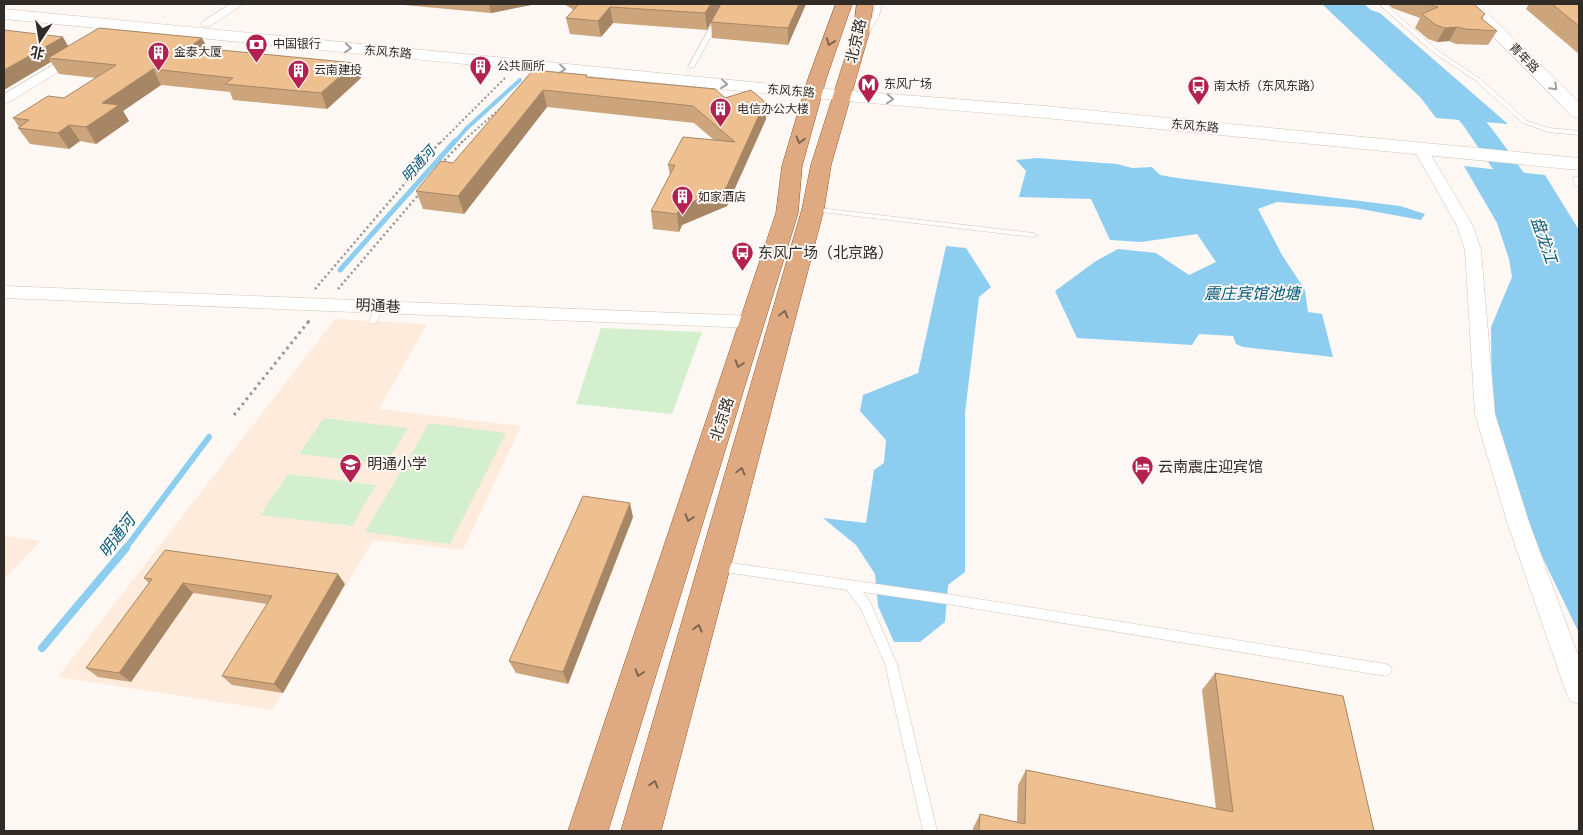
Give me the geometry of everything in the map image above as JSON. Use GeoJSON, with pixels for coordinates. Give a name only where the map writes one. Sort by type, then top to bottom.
{"type":"FeatureCollection","features":[{"type":"Feature","properties":{"kind":"main road","name":"东风东路"},"geometry":{"type":"LineString","coordinates":[[4,4],[691,67],[815,86]]}},
{"type":"Feature","properties":{"kind":"main road","name":"北京路"},"geometry":{"type":"LineString","coordinates":[[588,831],[788,213],[792,166],[815,86],[844,4]]}},
{"type":"Feature","properties":{"kind":"main road","name":"北京路"},"geometry":{"type":"LineString","coordinates":[[641,831],[813,210],[821,165],[861,33],[865,4]]}},
{"type":"Feature","properties":{"kind":"main road","name":"青年路"},"geometry":{"type":"LineString","coordinates":[[1469,4],[1579,112]]}},
{"type":"Feature","properties":{"kind":"main road","name":"青年路"},"geometry":{"type":"LineString","coordinates":[[1487,4],[1579,94]]}},
{"type":"Feature","properties":{"kind":"main road","name":"东风东路"},"geometry":{"type":"LineString","coordinates":[[4,14],[520,65],[843,88],[1536,153],[1579,151]]}},
{"type":"Feature","properties":{"kind":"main road","name":"东风东路"},"geometry":{"type":"LineString","coordinates":[[843,88],[1055,113],[1420,148],[1442,144]]}},
{"type":"Feature","properties":{"kind":"main road","name":"东风东路"},"geometry":{"type":"LineString","coordinates":[[1536,153],[1578,176]]}},
{"type":"Feature","properties":{"kind":"street"},"geometry":{"type":"LineString","coordinates":[[206,24],[236,4]]}},
{"type":"Feature","properties":{"kind":"street"},"geometry":{"type":"LineString","coordinates":[[105,38],[123,26]]}},
{"type":"Feature","properties":{"kind":"street"},"geometry":{"type":"LineString","coordinates":[[4,99],[88,48]]}},
{"type":"Feature","properties":{"kind":"street"},"geometry":{"type":"LineString","coordinates":[[1420,148],[1465,226],[1473,250],[1485,414],[1518,522],[1579,692]]}},
{"type":"Feature","properties":{"kind":"street","name":"明通巷"},"geometry":{"type":"LineString","coordinates":[[4,292],[323,304],[376,314],[753,322]]}},
{"type":"Feature","properties":{"kind":"lane"},"geometry":{"type":"LineString","coordinates":[[691,67],[726,4]]}},
{"type":"Feature","properties":{"kind":"lane"},"geometry":{"type":"LineString","coordinates":[[855,51],[876,16],[879,4]]}},
{"type":"Feature","properties":{"kind":"lane"},"geometry":{"type":"LineString","coordinates":[[1382,4],[1435,51],[1477,79],[1525,122],[1548,130],[1579,132]]}},
{"type":"Feature","properties":{"kind":"lane"},"geometry":{"type":"LineString","coordinates":[[813,210],[1033,235]]}},
{"type":"Feature","properties":{"kind":"lane"},"geometry":{"type":"LineString","coordinates":[[715,566],[953,600],[1386,670]]}},
{"type":"Feature","properties":{"kind":"lane"},"geometry":{"type":"LineString","coordinates":[[852,586],[866,606],[892,664],[930,831]]}},
{"type":"Feature","properties":{"kind":"path"},"geometry":{"type":"LineString","coordinates":[[304,303],[372,220],[459,122],[520,65]]}},
{"type":"Feature","properties":{"kind":"path"},"geometry":{"type":"LineString","coordinates":[[440,166],[462,142],[510,99]]}},
{"type":"Feature","properties":{"kind":"path"},"geometry":{"type":"LineString","coordinates":[[234,415],[323,304],[413,204],[424,189]]}},
{"type":"Feature","properties":{"kind":"shaded area","name":"明通小学"},"geometry":{"type":"Polygon","coordinates":[[[335,319],[427,324],[379,409],[521,426],[463,550],[373,540],[272,710],[58,677],[335,319]]]}},
{"type":"Feature","properties":{"kind":"shaded area"},"geometry":{"type":"Polygon","coordinates":[[[4,536],[41,541],[4,579],[4,536]]]}},
{"type":"Feature","properties":{"kind":"green space"},"geometry":{"type":"Polygon","coordinates":[[[601,328],[702,332],[672,414],[576,404],[601,328]]]}},
{"type":"Feature","properties":{"kind":"green space"},"geometry":{"type":"Polygon","coordinates":[[[324,418],[408,428],[386,464],[299,454],[324,418]]]}},
{"type":"Feature","properties":{"kind":"green space"},"geometry":{"type":"Polygon","coordinates":[[[429,423],[506,433],[450,544],[365,532],[429,423]]]}},
{"type":"Feature","properties":{"kind":"green space"},"geometry":{"type":"Polygon","coordinates":[[[288,474],[376,485],[352,526],[260,515],[288,474]]]}},
{"type":"Feature","properties":{"kind":"water"},"geometry":{"type":"Polygon","coordinates":[[[1322,4],[1364,4],[1371,10],[1380,13],[1508,124],[1436,118],[1421,98],[1322,4]]]}},
{"type":"Feature","properties":{"kind":"water","name":"震庄宾馆池塘"},"geometry":{"type":"Polygon","coordinates":[[[1037,158],[1117,164],[1132,168],[1152,167],[1160,175],[1177,178],[1400,206],[1425,214],[1421,220],[1355,208],[1277,202],[1258,209],[1282,255],[1305,290],[1308,312],[1322,314],[1333,357],[1243,347],[1236,344],[1233,336],[1199,334],[1192,345],[1077,338],[1055,291],[1096,261],[1118,249],[1156,253],[1189,275],[1216,262],[1197,234],[1141,242],[1110,240],[1091,199],[1019,197],[1026,171],[1016,160],[1037,158]]]}},
{"type":"Feature","properties":{"kind":"water"},"geometry":{"type":"Polygon","coordinates":[[[1464,166],[1545,175],[1579,230],[1579,633],[1538,548],[1510,475],[1492,414],[1491,327],[1512,277],[1509,259],[1497,223],[1464,166]]]}},
{"type":"Feature","properties":{"kind":"water"},"geometry":{"type":"Polygon","coordinates":[[[946,246],[966,248],[991,287],[979,297],[965,413],[965,572],[948,585],[945,622],[920,642],[894,642],[878,606],[875,574],[856,545],[823,518],[866,523],[874,470],[884,463],[886,440],[860,411],[863,395],[918,373],[946,246]]]}},
{"type":"Feature","properties":{"kind":"building"},"geometry":{"type":"Polygon","coordinates":[[[579,4],[711,4],[705,13],[610,7],[598,21],[566,18],[579,4]]]}},
{"type":"Feature","properties":{"kind":"building"},"geometry":{"type":"Polygon","coordinates":[[[721,4],[799,4],[788,28],[711,22],[721,4]]]}},
{"type":"Feature","properties":{"kind":"building"},"geometry":{"type":"Polygon","coordinates":[[[1428,4],[1474,4],[1485,14],[1481,18],[1497,31],[1457,27],[1445,28],[1436,25],[1422,14],[1438,7],[1428,4]]]}},
{"type":"Feature","properties":{"kind":"building"},"geometry":{"type":"Polygon","coordinates":[[[1552,4],[1579,4],[1579,26],[1552,4]]]}},
{"type":"Feature","properties":{"kind":"building"},"geometry":{"type":"Polygon","coordinates":[[[99,28],[202,38],[189,47],[355,63],[321,93],[225,84],[233,78],[153,69],[102,103],[119,105],[86,127],[69,125],[58,133],[18,128],[29,120],[13,118],[48,96],[64,98],[116,65],[48,58],[99,28]]]}},
{"type":"Feature","properties":{"kind":"building"},"geometry":{"type":"Polygon","coordinates":[[[4,30],[63,37],[4,70],[4,30]]]}},
{"type":"Feature","properties":{"kind":"building"},"geometry":{"type":"Polygon","coordinates":[[[533,70],[715,89],[725,98],[751,90],[765,102],[726,188],[680,207],[677,214],[651,211],[675,165],[668,165],[683,137],[735,142],[693,106],[543,90],[458,196],[416,191],[441,161],[453,163],[533,70]]]}},
{"type":"Feature","properties":{"kind":"building"},"geometry":{"type":"Polygon","coordinates":[[[583,496],[630,503],[563,672],[509,661],[583,496]]]}},
{"type":"Feature","properties":{"kind":"building"},"geometry":{"type":"Polygon","coordinates":[[[165,550],[338,574],[274,684],[222,676],[272,596],[183,583],[119,673],[86,668],[152,579],[144,578],[165,550]]]}},
{"type":"Feature","properties":{"kind":"building"},"geometry":{"type":"Polygon","coordinates":[[[1215,673],[1343,696],[1374,831],[979,831],[980,814],[1025,824],[1026,770],[1233,812],[1215,673]]]}},
{"type":"Feature","properties":{"kind":"waterway","name":"明通河"},"geometry":{"type":"LineString","coordinates":[[454,143],[466,129],[520,80]]}},
{"type":"Feature","properties":{"kind":"waterway","name":"盘龙江"},"geometry":{"type":"LineString","coordinates":[[1438,83],[1472,120],[1536,212]]}},
{"type":"Feature","properties":{"kind":"waterway","name":"明通河"},"geometry":{"type":"LineString","coordinates":[[340,270],[455,141]]}},
{"type":"Feature","properties":{"kind":"waterway","name":"明通河"},"geometry":{"type":"LineString","coordinates":[[125,549],[209,437]]}},
{"type":"Feature","properties":{"kind":"waterway","name":"明通河"},"geometry":{"type":"LineString","coordinates":[[42,648],[126,548]]}},
{"type":"Feature","properties":{"kind":"place","name":"中国银行"},"geometry":{"type":"Point","coordinates":[257,63]}},
{"type":"Feature","properties":{"kind":"place","name":"金泰大厦"},"geometry":{"type":"Point","coordinates":[158,71]}},
{"type":"Feature","properties":{"kind":"place","name":"公共厕所"},"geometry":{"type":"Point","coordinates":[481,85]}},
{"type":"Feature","properties":{"kind":"place","name":"云南建投"},"geometry":{"type":"Point","coordinates":[298,89]}},
{"type":"Feature","properties":{"kind":"place","name":"东风广场"},"geometry":{"type":"Point","coordinates":[868,103]}},
{"type":"Feature","properties":{"kind":"place","name":"南太桥（东风东路）"},"geometry":{"type":"Point","coordinates":[1198,105]}},
{"type":"Feature","properties":{"kind":"place","name":"电信办公大楼"},"geometry":{"type":"Point","coordinates":[721,128]}},
{"type":"Feature","properties":{"kind":"place","name":"如家酒店"},"geometry":{"type":"Point","coordinates":[682,216]}},
{"type":"Feature","properties":{"kind":"place","name":"东风广场（北京路）"},"geometry":{"type":"Point","coordinates":[742,272]}},
{"type":"Feature","properties":{"kind":"place","name":"明通小学"},"geometry":{"type":"Point","coordinates":[351,483]}},
{"type":"Feature","properties":{"kind":"place","name":"云南震庄迎宾馆"},"geometry":{"type":"Point","coordinates":[1142,486]}}]}
